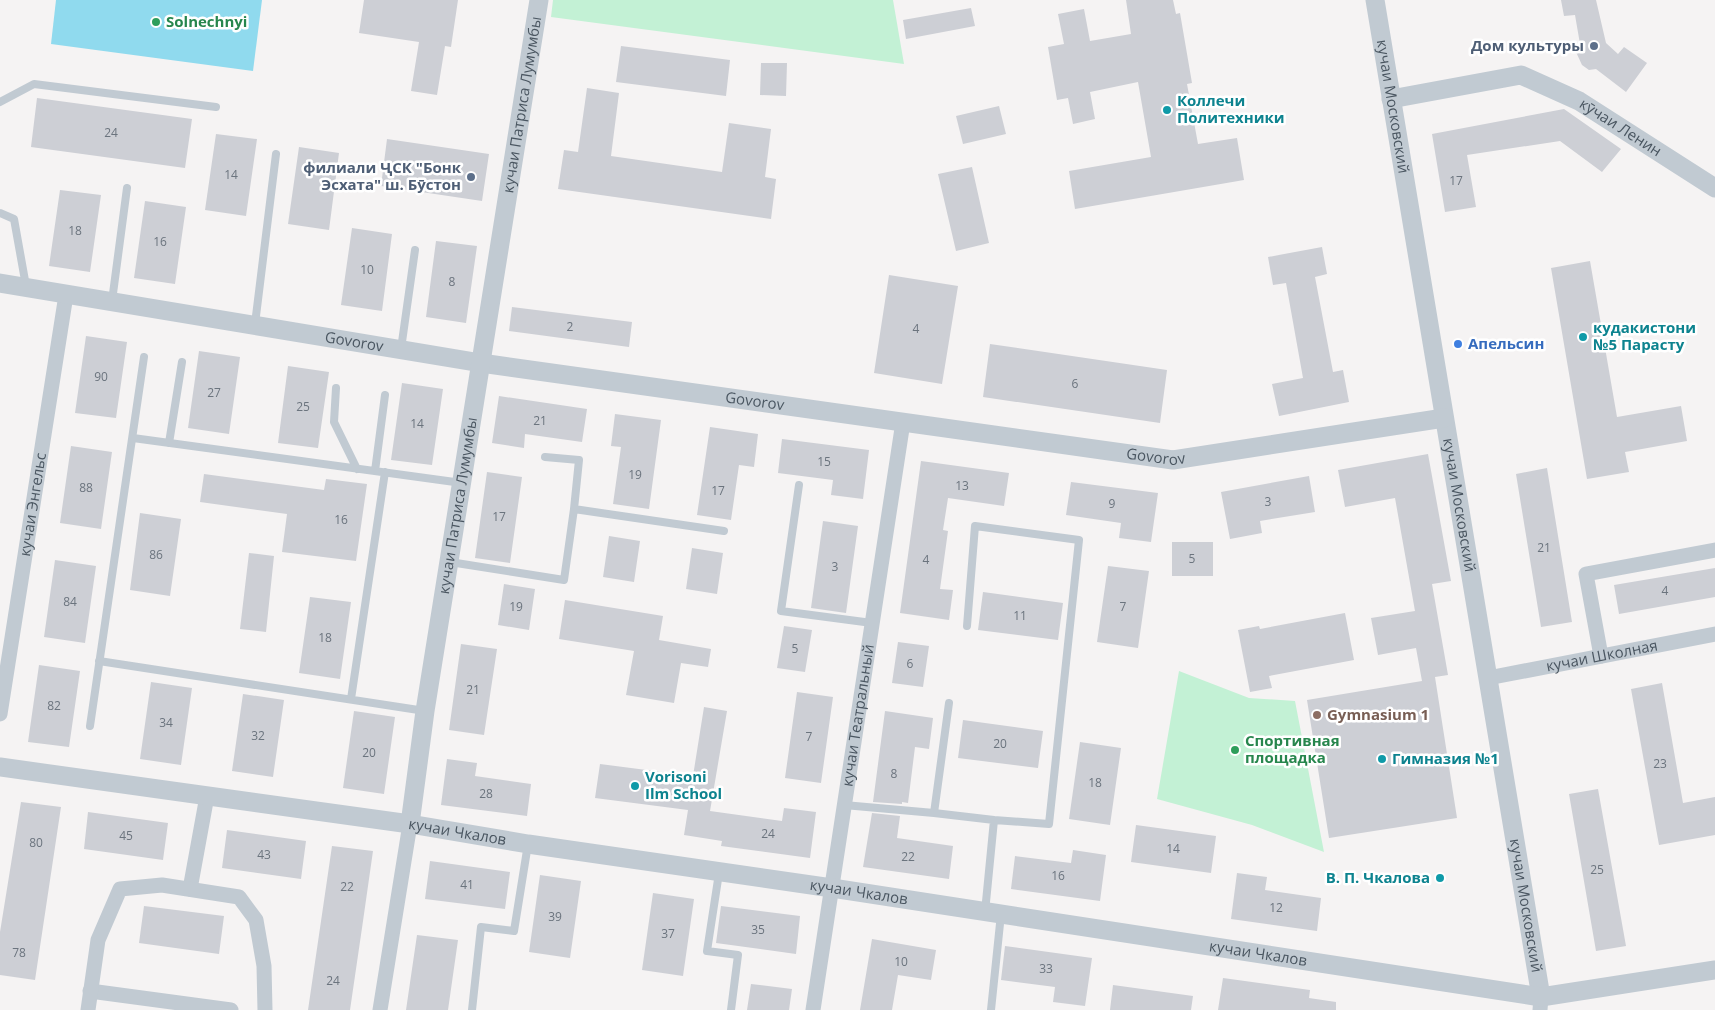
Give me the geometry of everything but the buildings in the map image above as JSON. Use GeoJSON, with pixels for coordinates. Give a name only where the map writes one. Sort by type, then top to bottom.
{"type":"FeatureCollection","features":[{"type":"Feature","properties":{"kind":"street","name":"кучаи Патриса Лумумбы"},"geometry":{"type":"LineString","coordinates":[[380,1010],[410,824],[425,711],[539,0]]}},
{"type":"Feature","properties":{"kind":"street","name":"кучаи Московский"},"geometry":{"type":"LineString","coordinates":[[1375,0],[1541,1004]]}},
{"type":"Feature","properties":{"kind":"street","name":"кӯчаи Ленин"},"geometry":{"type":"LineString","coordinates":[[1391,99],[1521,75],[1579,101],[1715,188]]}},
{"type":"Feature","properties":{"kind":"street","name":"Govorov"},"geometry":{"type":"LineString","coordinates":[[0,283],[66,296],[256,324],[481,363],[1173,460],[1444,418]]}},
{"type":"Feature","properties":{"kind":"street","name":"кучаи Энгельс"},"geometry":{"type":"LineString","coordinates":[[0,714],[66,296]]}},
{"type":"Feature","properties":{"kind":"street","name":"кучаи Театральный"},"geometry":{"type":"LineString","coordinates":[[814,1010],[903,422]]}},
{"type":"Feature","properties":{"kind":"street"},"geometry":{"type":"LineString","coordinates":[[1601,656],[1586,574],[1715,550]]}},
{"type":"Feature","properties":{"kind":"street","name":"кучаи Школная"},"geometry":{"type":"LineString","coordinates":[[1488,678],[1715,634]]}},
{"type":"Feature","properties":{"kind":"street","name":"кучаи Чкалов"},"geometry":{"type":"LineString","coordinates":[[0,767],[410,824],[528,844],[832,888],[1541,1004],[1715,970]]}},
{"type":"Feature","properties":{"kind":"street"},"geometry":{"type":"LineString","coordinates":[[190,888],[207,796]]}},
{"type":"Feature","properties":{"kind":"street"},"geometry":{"type":"LineString","coordinates":[[88,1010],[98,940],[120,888],[162,885],[238,897],[256,920],[264,966],[265,1010]]}},
{"type":"Feature","properties":{"kind":"street"},"geometry":{"type":"LineString","coordinates":[[90,991],[231,1010]]}},
{"type":"Feature","properties":{"kind":"lane"},"geometry":{"type":"LineString","coordinates":[[0,102],[34,84],[216,107]]}},
{"type":"Feature","properties":{"kind":"lane"},"geometry":{"type":"LineString","coordinates":[[256,324],[276,154]]}},
{"type":"Feature","properties":{"kind":"lane"},"geometry":{"type":"LineString","coordinates":[[112,303],[127,188]]}},
{"type":"Feature","properties":{"kind":"lane"},"geometry":{"type":"LineString","coordinates":[[0,214],[14,219],[26,288]]}},
{"type":"Feature","properties":{"kind":"lane"},"geometry":{"type":"LineString","coordinates":[[401,349],[415,250]]}},
{"type":"Feature","properties":{"kind":"lane"},"geometry":{"type":"LineString","coordinates":[[90,726],[144,356]]}},
{"type":"Feature","properties":{"kind":"lane"},"geometry":{"type":"LineString","coordinates":[[169,443],[182,362]]}},
{"type":"Feature","properties":{"kind":"lane"},"geometry":{"type":"LineString","coordinates":[[336,388],[334,422],[357,469]]}},
{"type":"Feature","properties":{"kind":"lane"},"geometry":{"type":"LineString","coordinates":[[376,471],[385,395]]}},
{"type":"Feature","properties":{"kind":"lane"},"geometry":{"type":"LineString","coordinates":[[133,438],[462,483]]}},
{"type":"Feature","properties":{"kind":"lane"},"geometry":{"type":"LineString","coordinates":[[450,562],[564,580],[579,460],[545,457]]}},
{"type":"Feature","properties":{"kind":"lane"},"geometry":{"type":"LineString","coordinates":[[351,699],[385,472]]}},
{"type":"Feature","properties":{"kind":"lane"},"geometry":{"type":"LineString","coordinates":[[799,485],[781,611],[872,624]]}},
{"type":"Feature","properties":{"kind":"lane"},"geometry":{"type":"LineString","coordinates":[[574,509],[724,531]]}},
{"type":"Feature","properties":{"kind":"lane"},"geometry":{"type":"LineString","coordinates":[[844,805],[1049,824],[1079,540],[976,526],[967,626]]}},
{"type":"Feature","properties":{"kind":"lane"},"geometry":{"type":"LineString","coordinates":[[99,661],[425,711]]}},
{"type":"Feature","properties":{"kind":"lane"},"geometry":{"type":"LineString","coordinates":[[934,813],[949,703]]}},
{"type":"Feature","properties":{"kind":"lane"},"geometry":{"type":"LineString","coordinates":[[992,1010],[994,820]]}},
{"type":"Feature","properties":{"kind":"lane"},"geometry":{"type":"LineString","coordinates":[[472,1010],[481,927],[514,931],[528,844]]}},
{"type":"Feature","properties":{"kind":"lane"},"geometry":{"type":"LineString","coordinates":[[719,872],[708,951],[738,955],[731,1010]]}},
{"type":"Feature","properties":{"kind":"green space"},"geometry":{"type":"Polygon","coordinates":[[[553,0],[893,0],[904,64],[551,17],[553,0]]]}},
{"type":"Feature","properties":{"kind":"green space","name":"Спортивная площадка"},"geometry":{"type":"Polygon","coordinates":[[[1179,671],[1249,698],[1295,701],[1324,852],[1252,825],[1157,799],[1179,671]]]}},
{"type":"Feature","properties":{"kind":"water","name":"Solnechnyi"},"geometry":{"type":"Polygon","coordinates":[[[56,0],[262,0],[253,71],[51,44],[56,0]]]}},
{"type":"Feature","properties":{"kind":"place","name":"Solnechnyi"},"geometry":{"type":"Point","coordinates":[156,22]}},
{"type":"Feature","properties":{"kind":"place","name":"Дом культуры"},"geometry":{"type":"Point","coordinates":[1594,46]}},
{"type":"Feature","properties":{"kind":"place","name":"Коллечи Политехники"},"geometry":{"type":"Point","coordinates":[1167,110]}},
{"type":"Feature","properties":{"kind":"place","name":"филиали ҶСК \"Бонк Эсхата\" ш. Бӯстон"},"geometry":{"type":"Point","coordinates":[471,177]}},
{"type":"Feature","properties":{"kind":"place","name":"кудакистони №5 Парасту"},"geometry":{"type":"Point","coordinates":[1583,337]}},
{"type":"Feature","properties":{"kind":"place","name":"Апельсин"},"geometry":{"type":"Point","coordinates":[1458,344]}},
{"type":"Feature","properties":{"kind":"place","name":"Gymnasium 1"},"geometry":{"type":"Point","coordinates":[1317,715]}},
{"type":"Feature","properties":{"kind":"place","name":"Спортивная площадка"},"geometry":{"type":"Point","coordinates":[1235,750]}},
{"type":"Feature","properties":{"kind":"place","name":"Гимназия №1"},"geometry":{"type":"Point","coordinates":[1382,759]}},
{"type":"Feature","properties":{"kind":"place","name":"Vorisoni Ilm School"},"geometry":{"type":"Point","coordinates":[635,786]}},
{"type":"Feature","properties":{"kind":"place","name":"В. П. Чкалова"},"geometry":{"type":"Point","coordinates":[1440,878]}}]}
